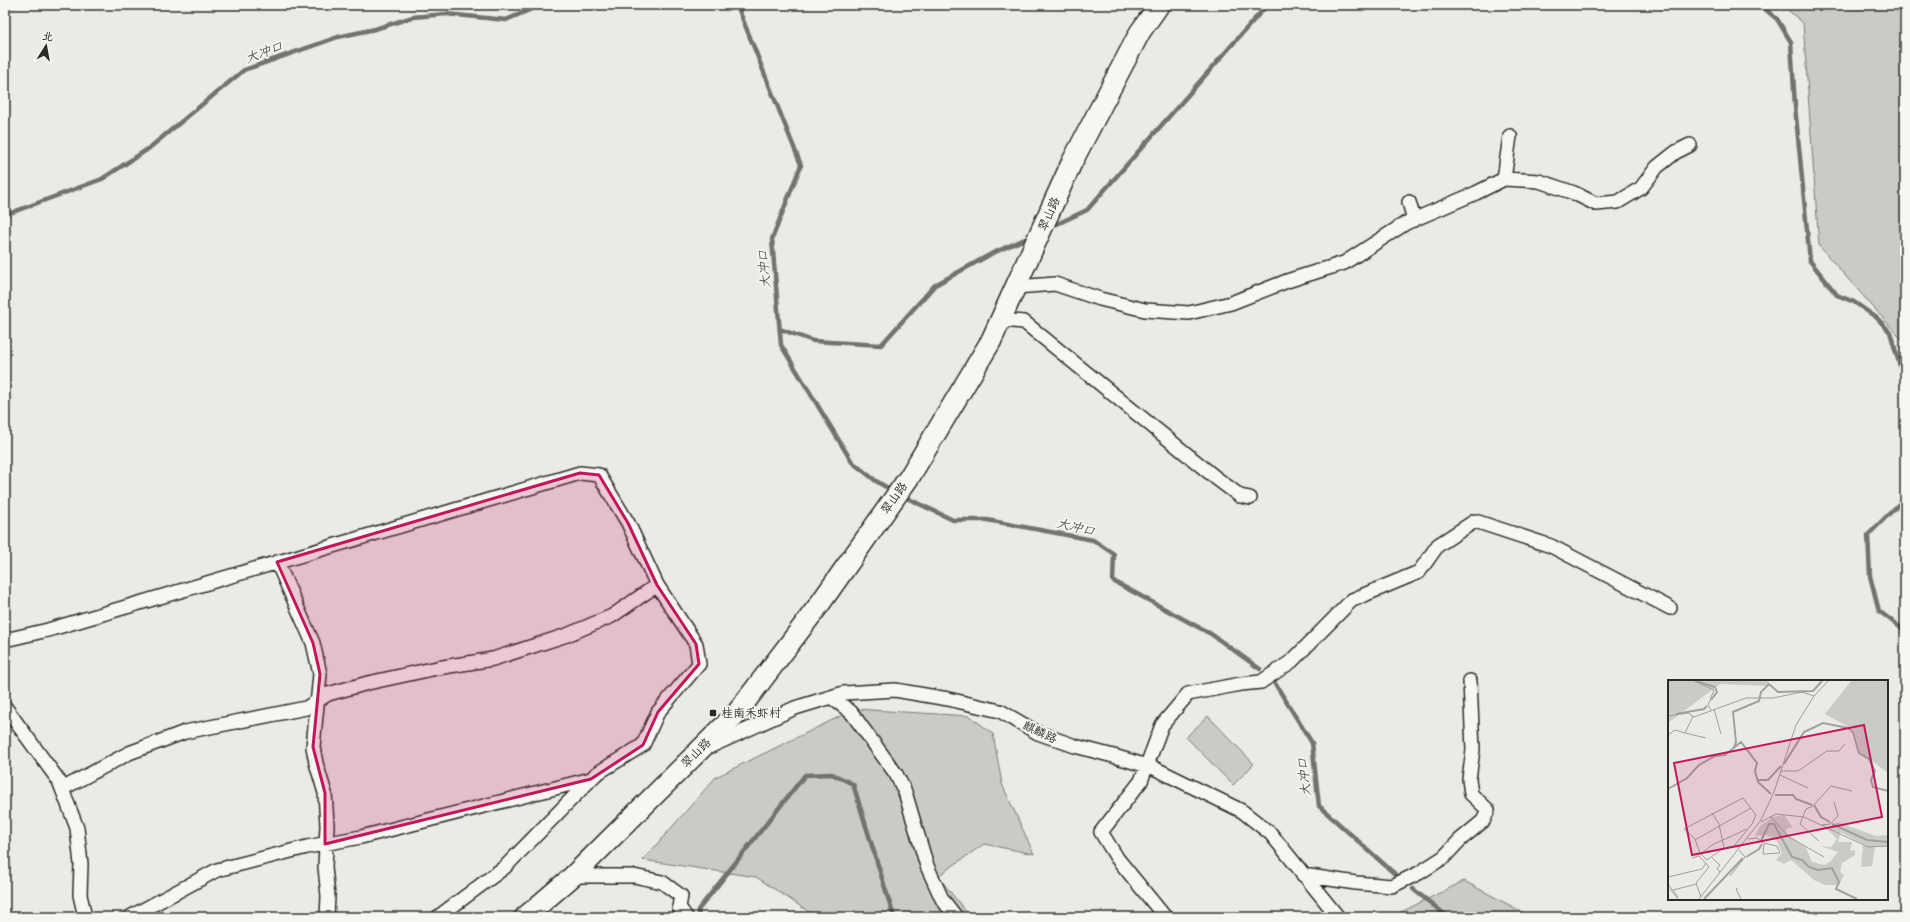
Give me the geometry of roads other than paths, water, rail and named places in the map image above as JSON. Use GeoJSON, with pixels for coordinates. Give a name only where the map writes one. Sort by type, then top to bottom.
{"type":"FeatureCollection","features":[{"type":"Feature","properties":{"kind":"main road","name":"翠山路"},"geometry":{"type":"LineString","coordinates":[[525,917],[573,876],[736,714],[824,598],[910,476],[991,341],[1072,162],[1140,32],[1159,5]]}},
{"type":"Feature","properties":{"kind":"street"},"geometry":{"type":"LineString","coordinates":[[1504,179],[1510,136]]}},
{"type":"Feature","properties":{"kind":"street"},"geometry":{"type":"LineString","coordinates":[[1016,287],[1055,284],[1100,299],[1145,310],[1189,313],[1231,303],[1287,281],[1344,263],[1406,224],[1504,179],[1538,181],[1574,193],[1596,204],[1618,202],[1641,188],[1657,167],[1676,152],[1690,144]]}},
{"type":"Feature","properties":{"kind":"street"},"geometry":{"type":"LineString","coordinates":[[1409,202],[1414,220]]}},
{"type":"Feature","properties":{"kind":"street"},"geometry":{"type":"LineString","coordinates":[[1001,320],[1024,322],[1216,478],[1240,496],[1250,498]]}},
{"type":"Feature","properties":{"kind":"street"},"geometry":{"type":"LineString","coordinates":[[5,640],[48,630],[580,474],[599,475],[628,523],[658,585],[696,644],[699,664],[658,712],[643,745],[596,774],[505,867],[438,917]]}},
{"type":"Feature","properties":{"kind":"street"},"geometry":{"type":"LineString","coordinates":[[1165,917],[1117,858],[1101,832],[1141,781],[1162,725],[1188,694],[1241,684],[1261,682],[1292,661],[1352,600],[1419,572],[1438,546],[1475,521],[1550,546],[1670,608]]}},
{"type":"Feature","properties":{"kind":"street"},"geometry":{"type":"LineString","coordinates":[[277,562],[313,643],[320,674],[313,747],[325,793],[327,825],[324,867],[328,896],[327,917]]}},
{"type":"Feature","properties":{"kind":"street"},"geometry":{"type":"LineString","coordinates":[[62,789],[129,753],[185,732],[306,708],[328,694],[368,683],[437,668],[493,659],[567,635],[612,616],[658,585]]}},
{"type":"Feature","properties":{"kind":"street"},"geometry":{"type":"LineString","coordinates":[[1303,875],[1356,883],[1392,886],[1419,873],[1444,857],[1460,840],[1483,821],[1488,810],[1470,794],[1469,779],[1473,750],[1470,681]]}},
{"type":"Feature","properties":{"kind":"street","name":"麒麟路"},"geometry":{"type":"LineString","coordinates":[[698,752],[795,708],[844,693],[895,690],[948,699],[1000,711],[1038,733],[1075,746],[1118,756],[1147,766],[1242,811],[1271,834],[1338,917]]}},
{"type":"Feature","properties":{"kind":"street"},"geometry":{"type":"LineString","coordinates":[[831,697],[851,712],[896,774],[905,792],[927,866],[942,900],[956,917]]}},
{"type":"Feature","properties":{"kind":"street"},"geometry":{"type":"LineString","coordinates":[[5,707],[59,781],[78,828],[81,864],[80,895],[85,917]]}},
{"type":"Feature","properties":{"kind":"street"},"geometry":{"type":"LineString","coordinates":[[130,917],[217,870],[325,844],[361,838],[591,779]]}},
{"type":"Feature","properties":{"kind":"street"},"geometry":{"type":"LineString","coordinates":[[573,876],[634,876],[662,882],[681,896],[679,907],[686,917]]}},
{"type":"Feature","properties":{"kind":"waterway","name":"大冲口"},"geometry":{"type":"LineString","coordinates":[[5,215],[102,179],[148,149],[244,70],[338,37],[375,29],[413,17],[446,14],[506,20],[541,5]]}},
{"type":"Feature","properties":{"kind":"waterway","name":"大冲口"},"geometry":{"type":"LineString","coordinates":[[737,5],[801,165],[772,239],[781,345],[852,462],[886,487]]}},
{"type":"Feature","properties":{"kind":"waterway"},"geometry":{"type":"LineString","coordinates":[[1057,224],[1087,210],[1267,5]]}},
{"type":"Feature","properties":{"kind":"waterway"},"geometry":{"type":"LineString","coordinates":[[1760,5],[1777,19],[1791,42],[1795,106],[1810,261],[1837,295],[1854,302],[1877,318],[1890,332],[1905,383]]}},
{"type":"Feature","properties":{"kind":"waterway"},"geometry":{"type":"LineString","coordinates":[[780,329],[813,341],[881,345],[935,285],[993,253],[1025,239]]}},
{"type":"Feature","properties":{"kind":"waterway"},"geometry":{"type":"LineString","coordinates":[[1905,498],[1868,535],[1870,576],[1879,611],[1905,631]]}},
{"type":"Feature","properties":{"kind":"waterway","name":"大冲口"},"geometry":{"type":"LineString","coordinates":[[909,499],[953,520],[987,520],[1093,540],[1114,554],[1113,581],[1211,634],[1260,669]]}},
{"type":"Feature","properties":{"kind":"waterway","name":"大冲口"},"geometry":{"type":"LineString","coordinates":[[1271,677],[1312,743],[1319,806],[1396,875]]}},
{"type":"Feature","properties":{"kind":"waterway"},"geometry":{"type":"LineString","coordinates":[[699,917],[698,910],[805,775],[832,774],[853,784],[894,917]]}},
{"type":"Feature","properties":{"kind":"waterway","name":"大冲口"},"geometry":{"type":"LineString","coordinates":[[1413,889],[1448,917]]}},
{"type":"Feature","properties":{"kind":"place","name":"桂南禾虾村"},"geometry":{"type":"Point","coordinates":[713,713]}}]}
